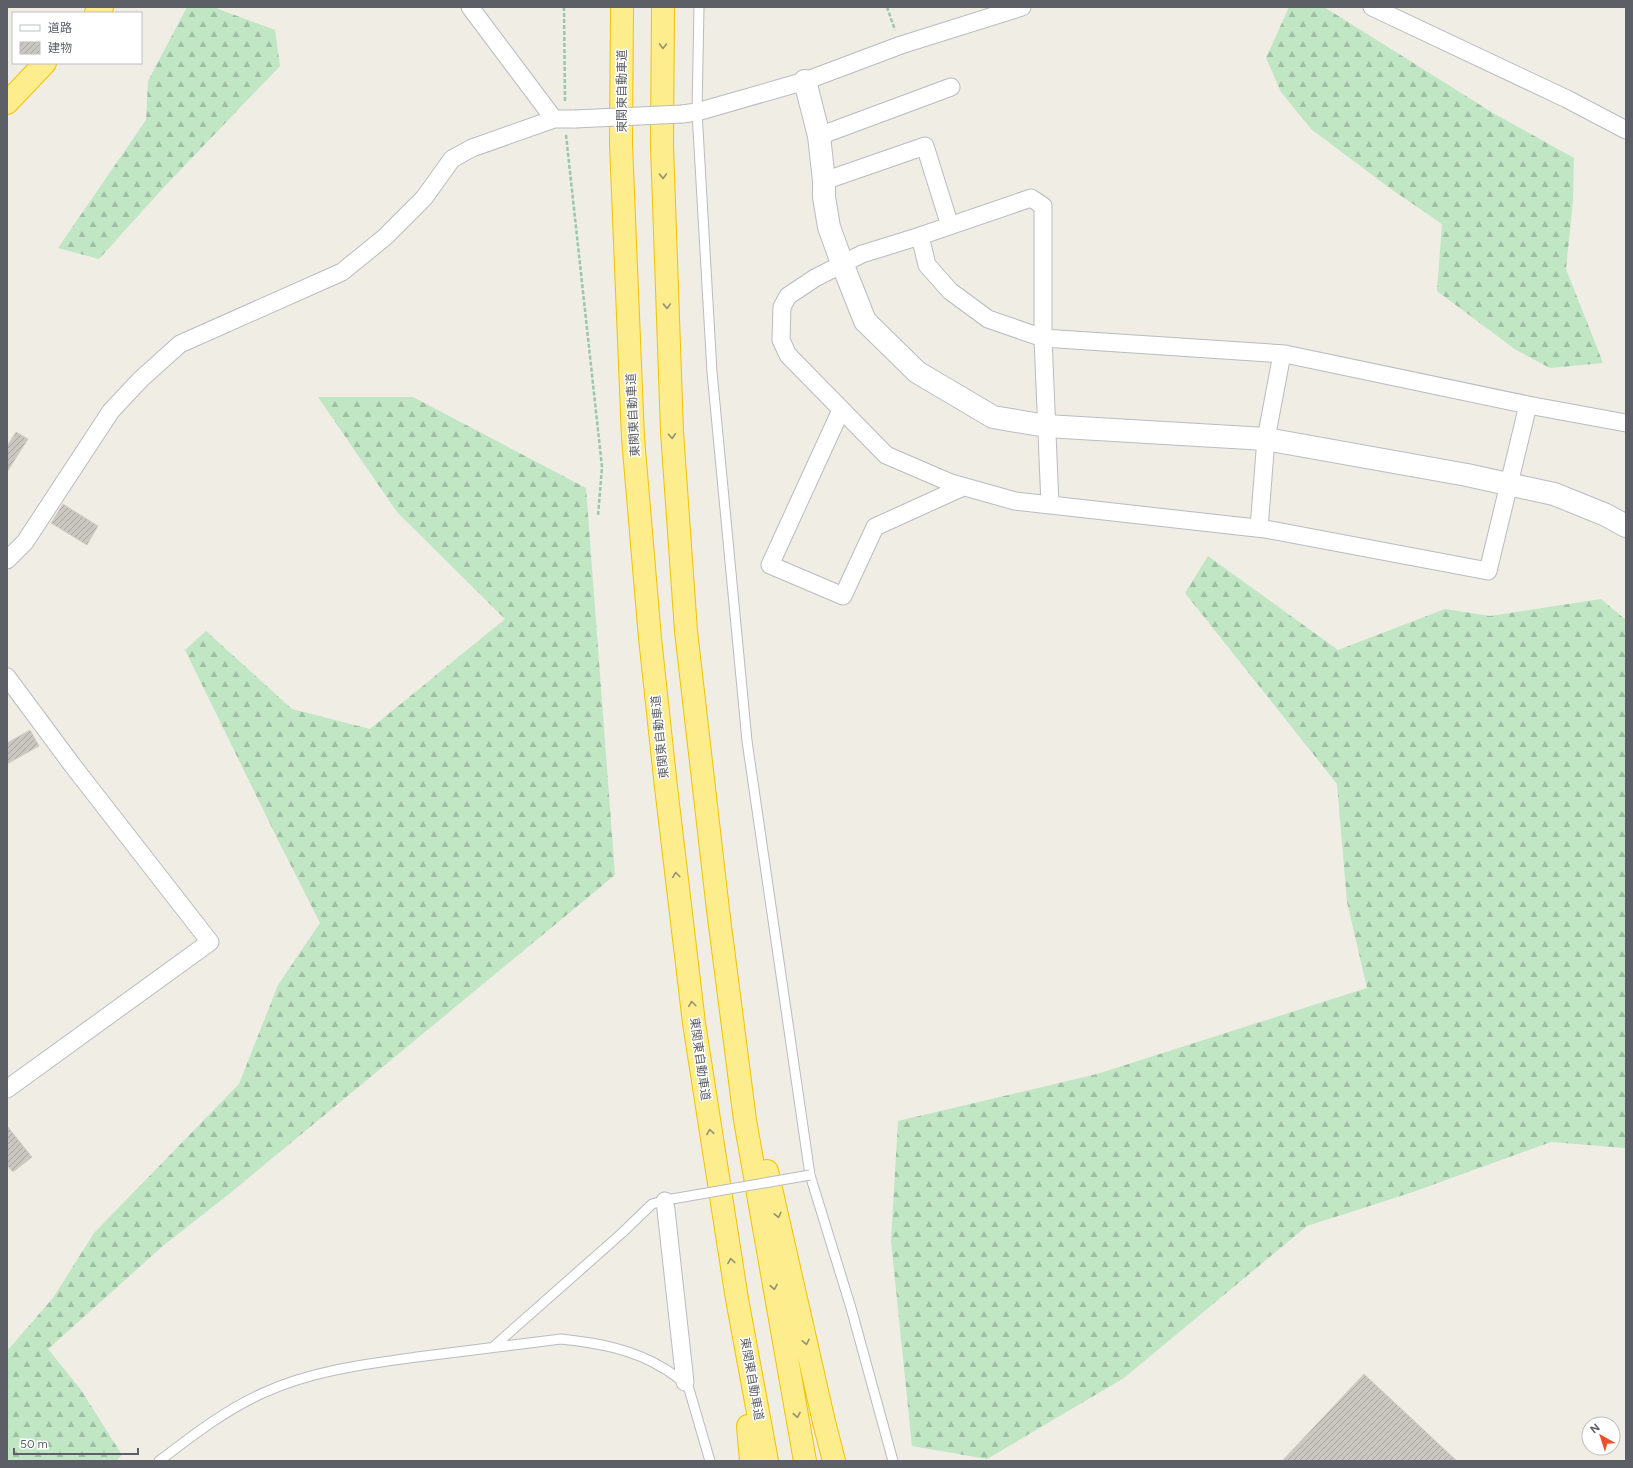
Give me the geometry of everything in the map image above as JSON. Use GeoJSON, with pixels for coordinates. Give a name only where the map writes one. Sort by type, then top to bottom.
{"type":"FeatureCollection","features":[{"type":"Feature","properties":{"kind":"highway","name":"東関東自動車道"},"geometry":{"type":"LineString","coordinates":[[622,7],[622,144],[634,438],[649,630],[694,1023],[737,1299],[767,1461]]}},
{"type":"Feature","properties":{"kind":"highway"},"geometry":{"type":"LineString","coordinates":[[663,7],[662,146],[672,440],[686,630],[704,794],[745,1120],[805,1461]]}},
{"type":"Feature","properties":{"kind":"highway"},"geometry":{"type":"LineString","coordinates":[[7,103],[44,64]]}},
{"type":"Feature","properties":{"kind":"highway"},"geometry":{"type":"LineString","coordinates":[[731,1014],[834,1461]]}},
{"type":"Feature","properties":{"kind":"highway"},"geometry":{"type":"LineString","coordinates":[[737,1299],[751,1461]]}},
{"type":"Feature","properties":{"kind":"street"},"geometry":{"type":"LineString","coordinates":[[470,7],[565,119]]}},
{"type":"Feature","properties":{"kind":"street"},"geometry":{"type":"LineString","coordinates":[[7,560],[25,542],[112,411],[141,379],[180,344],[342,272],[386,237],[424,198],[452,160],[472,148],[565,119],[690,113],[804,81],[901,45],[1022,7]]}},
{"type":"Feature","properties":{"kind":"street"},"geometry":{"type":"LineString","coordinates":[[1372,7],[1567,100],[1626,130]]}},
{"type":"Feature","properties":{"kind":"street"},"geometry":{"type":"LineString","coordinates":[[804,81],[819,136],[824,181],[824,197],[830,227],[842,263],[865,321],[917,372],[993,417],[1046,426],[1266,439],[1509,483],[1554,494],[1606,515],[1626,526]]}},
{"type":"Feature","properties":{"kind":"street"},"geometry":{"type":"LineString","coordinates":[[819,136],[951,86]]}},
{"type":"Feature","properties":{"kind":"street"},"geometry":{"type":"LineString","coordinates":[[824,181],[925,146],[950,226]]}},
{"type":"Feature","properties":{"kind":"street"},"geometry":{"type":"LineString","coordinates":[[1050,505],[1043,338],[1043,206],[1031,198],[862,254],[815,278],[788,296],[782,307],[781,327],[781,340],[788,355],[886,455],[951,484],[1015,501],[1050,505],[1259,528],[1488,570],[1528,405]]}},
{"type":"Feature","properties":{"kind":"street"},"geometry":{"type":"LineString","coordinates":[[920,236],[927,266],[950,291],[988,319],[1043,338],[1282,354],[1528,405],[1626,423]]}},
{"type":"Feature","properties":{"kind":"street"},"geometry":{"type":"LineString","coordinates":[[1259,528],[1266,439],[1282,354]]}},
{"type":"Feature","properties":{"kind":"street"},"geometry":{"type":"LineString","coordinates":[[841,410],[770,565],[843,596],[875,527],[963,487]]}},
{"type":"Feature","properties":{"kind":"street"},"geometry":{"type":"LineString","coordinates":[[7,677],[73,766],[210,942],[7,1089]]}},
{"type":"Feature","properties":{"kind":"street"},"geometry":{"type":"LineString","coordinates":[[669,1200],[684,1382]]}},
{"type":"Feature","properties":{"kind":"lane"},"geometry":{"type":"LineString","coordinates":[[700,7],[690,113],[712,372],[747,741],[810,1175],[851,1308],[893,1461]]}},
{"type":"Feature","properties":{"kind":"lane"},"geometry":{"type":"LineString","coordinates":[[493,1347],[622,1233],[652,1204],[810,1175]]}},
{"type":"Feature","properties":{"kind":"lane"},"geometry":{"type":"LineString","coordinates":[[159,1461],[206,1426],[242,1403],[264,1392],[297,1380],[355,1365],[493,1347],[562,1340],[591,1342],[616,1348],[652,1360],[684,1382],[689,1389],[710,1461]]}},
{"type":"Feature","properties":{"kind":"path"},"geometry":{"type":"LineString","coordinates":[[564,7],[565,119],[602,466],[598,516]]}},
{"type":"Feature","properties":{"kind":"path"},"geometry":{"type":"LineString","coordinates":[[887,7],[901,45]]}},
{"type":"Feature","properties":{"kind":"green space"},"geometry":{"type":"Polygon","coordinates":[[[187,7],[213,7],[275,30],[280,66],[165,186],[99,259],[58,248],[146,120],[148,81],[187,7]]]}},
{"type":"Feature","properties":{"kind":"green space"},"geometry":{"type":"Polygon","coordinates":[[[1289,7],[1324,7],[1493,113],[1574,158],[1573,201],[1566,269],[1603,363],[1550,368],[1516,350],[1437,291],[1442,224],[1391,189],[1311,129],[1281,92],[1266,58],[1289,7]]]}},
{"type":"Feature","properties":{"kind":"green space"},"geometry":{"type":"Polygon","coordinates":[[[318,397],[413,397],[586,488],[615,875],[229,1194],[164,1245],[48,1349],[81,1390],[122,1455],[116,1461],[7,1461],[7,1351],[53,1298],[94,1233],[239,1084],[278,985],[320,923],[185,650],[206,631],[292,709],[370,729],[505,619],[397,512],[318,397]]]}},
{"type":"Feature","properties":{"kind":"green space"},"geometry":{"type":"Polygon","coordinates":[[[1208,556],[1338,650],[1445,609],[1490,616],[1601,599],[1626,620],[1626,1148],[1551,1142],[1410,1193],[1307,1226],[1124,1378],[987,1459],[912,1446],[891,1241],[898,1121],[1097,1074],[1367,988],[1347,902],[1337,784],[1185,593],[1208,556]]]}},
{"type":"Feature","properties":{"kind":"building"},"geometry":{"type":"Polygon","coordinates":[[[16,432],[28,439],[7,472],[7,446],[16,432]]]}},
{"type":"Feature","properties":{"kind":"building"},"geometry":{"type":"Polygon","coordinates":[[[63,504],[98,526],[87,545],[51,523],[63,504]]]}},
{"type":"Feature","properties":{"kind":"building"},"geometry":{"type":"Polygon","coordinates":[[[30,730],[39,746],[7,764],[7,743],[30,730]]]}},
{"type":"Feature","properties":{"kind":"building"},"geometry":{"type":"Polygon","coordinates":[[[7,1126],[32,1157],[13,1172],[7,1165],[7,1126]]]}},
{"type":"Feature","properties":{"kind":"building"},"geometry":{"type":"Polygon","coordinates":[[[1364,1374],[1457,1461],[1282,1461],[1364,1374]]]}}]}
